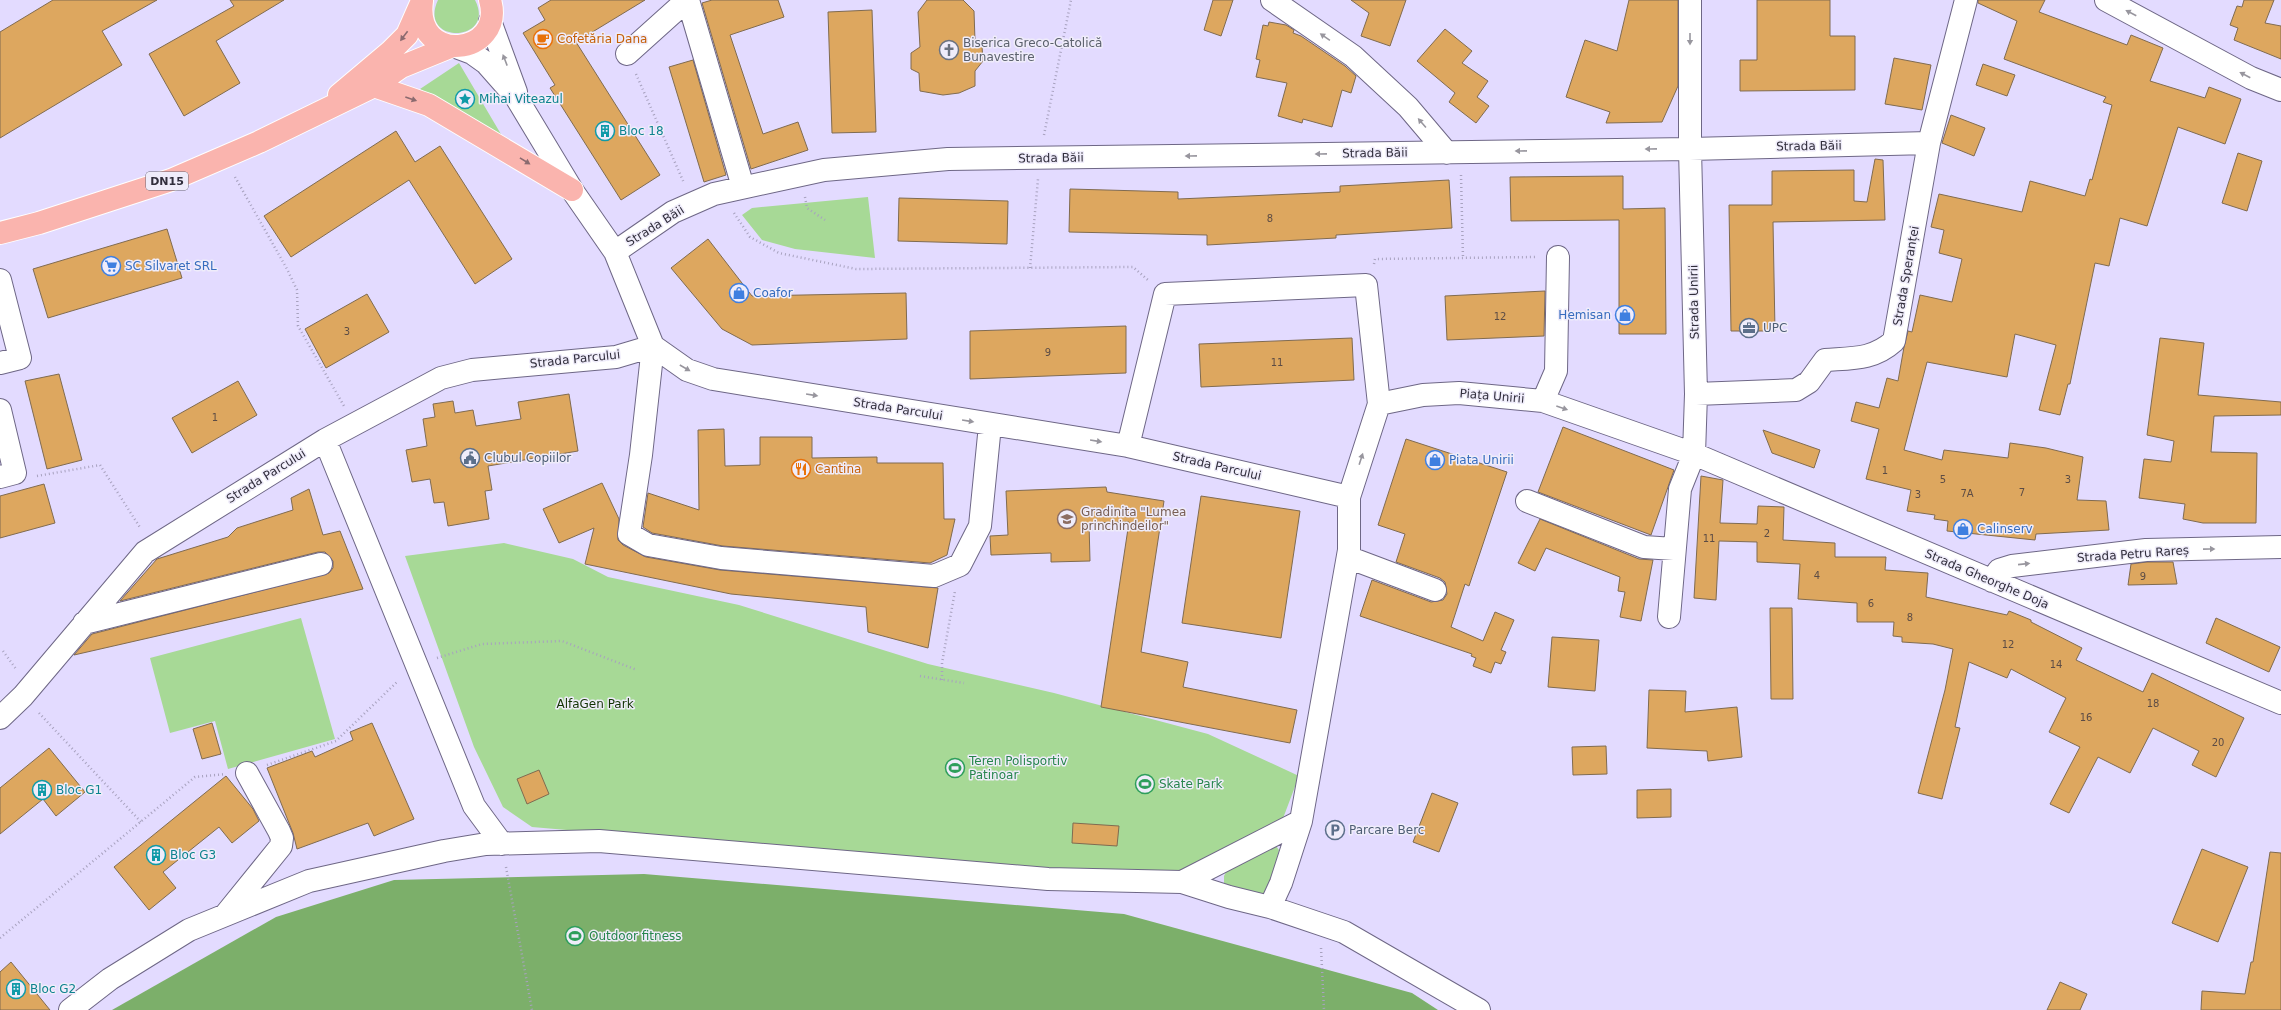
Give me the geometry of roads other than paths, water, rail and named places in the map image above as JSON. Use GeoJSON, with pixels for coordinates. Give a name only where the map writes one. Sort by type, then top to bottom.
{"type":"FeatureCollection","features":[{"type":"Feature","properties":{"kind":"main road","name":"DN15"},"geometry":{"type":"LineString","coordinates":[[422,1],[420,13],[423,25],[430,35],[439,43],[453,47]]}},
{"type":"Feature","properties":{"kind":"main road","name":"DN15"},"geometry":{"type":"LineString","coordinates":[[326,108],[344,90],[390,52],[406,34],[422,1]]}},
{"type":"Feature","properties":{"kind":"main road","name":"DN15"},"geometry":{"type":"LineString","coordinates":[[0,233],[39,223],[171,180],[374,86],[401,67],[453,47],[468,45],[478,40],[486,32],[493,7]]}},
{"type":"Feature","properties":{"kind":"main road"},"geometry":{"type":"LineString","coordinates":[[374,86],[429,105],[572,190]]}},
{"type":"Feature","properties":{"kind":"street"},"geometry":{"type":"LineString","coordinates":[[627,54],[687,0],[743,187]]}},
{"type":"Feature","properties":{"kind":"street"},"geometry":{"type":"LineString","coordinates":[[1272,0],[1353,56],[1454,152]]}},
{"type":"Feature","properties":{"kind":"street"},"geometry":{"type":"LineString","coordinates":[[1690,0],[1690,149]]}},
{"type":"Feature","properties":{"kind":"street","name":"Strada Speranței"},"geometry":{"type":"LineString","coordinates":[[1696,394],[1796,390],[1809,382],[1826,360],[1864,357],[1883,351],[1894,341],[1899,321],[1929,143],[1966,0]]}},
{"type":"Feature","properties":{"kind":"street"},"geometry":{"type":"LineString","coordinates":[[2106,0],[2251,78],[2281,90]]}},
{"type":"Feature","properties":{"kind":"street","name":"Strada Băii"},"geometry":{"type":"LineString","coordinates":[[493,7],[516,88],[516,97]]}},
{"type":"Feature","properties":{"kind":"street","name":"Strada Băii"},"geometry":{"type":"LineString","coordinates":[[453,47],[472,53],[486,63],[516,97],[572,190],[615,252],[673,212],[720,192],[824,170],[948,159],[1690,149],[1929,143]]}},
{"type":"Feature","properties":{"kind":"street","name":"Strada Unirii"},"geometry":{"type":"LineString","coordinates":[[1669,617],[1680,489],[1694,454],[1696,394],[1690,149]]}},
{"type":"Feature","properties":{"kind":"street"},"geometry":{"type":"LineString","coordinates":[[615,252],[653,346],[641,455],[629,534],[648,545],[714,557],[821,568],[934,576],[960,565],[980,526],[990,425]]}},
{"type":"Feature","properties":{"kind":"street"},"geometry":{"type":"LineString","coordinates":[[1543,401],[1556,371],[1558,257]]}},
{"type":"Feature","properties":{"kind":"street"},"geometry":{"type":"LineString","coordinates":[[0,280],[20,358],[0,363]]}},
{"type":"Feature","properties":{"kind":"street"},"geometry":{"type":"LineString","coordinates":[[1128,446],[1165,294],[1366,285],[1379,404],[1349,497],[1350,558],[1435,590]]}},
{"type":"Feature","properties":{"kind":"street","name":"Strada Parcului"},"geometry":{"type":"LineString","coordinates":[[0,718],[23,696],[145,552],[325,440],[441,378],[472,370],[616,356],[653,346],[687,370],[713,379],[990,425],[1128,446],[1349,497]]}},
{"type":"Feature","properties":{"kind":"street","name":"Piața Unirii"},"geometry":{"type":"LineString","coordinates":[[1379,404],[1423,395],[1459,392],[1543,401],[1694,454]]}},
{"type":"Feature","properties":{"kind":"street"},"geometry":{"type":"LineString","coordinates":[[0,410],[8,475]]}},
{"type":"Feature","properties":{"kind":"street"},"geometry":{"type":"LineString","coordinates":[[325,440],[474,806],[502,844]]}},
{"type":"Feature","properties":{"kind":"street","name":"Strada Gheorghe Doja"},"geometry":{"type":"LineString","coordinates":[[1694,454],[2281,703]]}},
{"type":"Feature","properties":{"kind":"street"},"geometry":{"type":"LineString","coordinates":[[1527,501],[1644,547],[1674,549]]}},
{"type":"Feature","properties":{"kind":"street","name":"Strada Petru Rareș"},"geometry":{"type":"LineString","coordinates":[[1992,580],[1999,570],[2012,566],[2146,550],[2281,547]]}},
{"type":"Feature","properties":{"kind":"street"},"geometry":{"type":"LineString","coordinates":[[1270,907],[1281,883],[1301,821],[1349,550]]}},
{"type":"Feature","properties":{"kind":"street"},"geometry":{"type":"LineString","coordinates":[[84,623],[320,564]]}},
{"type":"Feature","properties":{"kind":"street"},"geometry":{"type":"LineString","coordinates":[[225,916],[281,846],[282,838],[279,831],[247,772]]}},
{"type":"Feature","properties":{"kind":"street"},"geometry":{"type":"LineString","coordinates":[[1182,882],[1301,821]]}},
{"type":"Feature","properties":{"kind":"street"},"geometry":{"type":"LineString","coordinates":[[70,1010],[110,978],[189,930],[309,881],[444,851],[486,844],[599,841],[1048,878],[1182,882],[1229,897],[1270,907],[1344,932],[1479,1010]]}},
{"type":"Feature","properties":{"kind":"place","name":"Cofetăria Dana"},"geometry":{"type":"Point","coordinates":[543,39]}},
{"type":"Feature","properties":{"kind":"place","name":"Biserica Greco-Catolică Bunavestire"},"geometry":{"type":"Point","coordinates":[949,50]}},
{"type":"Feature","properties":{"kind":"place","name":"Mihai Viteazul"},"geometry":{"type":"Point","coordinates":[465,99]}},
{"type":"Feature","properties":{"kind":"place","name":"Bloc 18"},"geometry":{"type":"Point","coordinates":[605,131]}},
{"type":"Feature","properties":{"kind":"place","name":"SC Silvaret SRL"},"geometry":{"type":"Point","coordinates":[111,266]}},
{"type":"Feature","properties":{"kind":"place","name":"Coafor"},"geometry":{"type":"Point","coordinates":[739,293]}},
{"type":"Feature","properties":{"kind":"place","name":"Hemisan"},"geometry":{"type":"Point","coordinates":[1625,315]}},
{"type":"Feature","properties":{"kind":"place","name":"UPC"},"geometry":{"type":"Point","coordinates":[1749,328]}},
{"type":"Feature","properties":{"kind":"place","name":"Clubul Copiilor"},"geometry":{"type":"Point","coordinates":[470,458]}},
{"type":"Feature","properties":{"kind":"place","name":"Piata Unirii"},"geometry":{"type":"Point","coordinates":[1435,460]}},
{"type":"Feature","properties":{"kind":"place","name":"Cantina"},"geometry":{"type":"Point","coordinates":[801,469]}},
{"type":"Feature","properties":{"kind":"place","name":"Gradinita \"Lumea princhindeilor\""},"geometry":{"type":"Point","coordinates":[1067,519]}},
{"type":"Feature","properties":{"kind":"place","name":"Calinserv"},"geometry":{"type":"Point","coordinates":[1963,529]}},
{"type":"Feature","properties":{"kind":"place","name":"Teren Polisportiv Patinoar"},"geometry":{"type":"Point","coordinates":[955,768]}},
{"type":"Feature","properties":{"kind":"place","name":"Skate Park"},"geometry":{"type":"Point","coordinates":[1145,784]}},
{"type":"Feature","properties":{"kind":"place","name":"Bloc G1"},"geometry":{"type":"Point","coordinates":[42,790]}},
{"type":"Feature","properties":{"kind":"place","name":"Parcare Berc"},"geometry":{"type":"Point","coordinates":[1335,830]}},
{"type":"Feature","properties":{"kind":"place","name":"Bloc G3"},"geometry":{"type":"Point","coordinates":[156,855]}},
{"type":"Feature","properties":{"kind":"place","name":"Outdoor fitness"},"geometry":{"type":"Point","coordinates":[575,936]}},
{"type":"Feature","properties":{"kind":"place","name":"Bloc G2"},"geometry":{"type":"Point","coordinates":[16,989]}},
{"type":"Feature","properties":{"kind":"park label","name":"AlfaGen Park"},"geometry":{"type":"Point","coordinates":[595,704]}}]}
